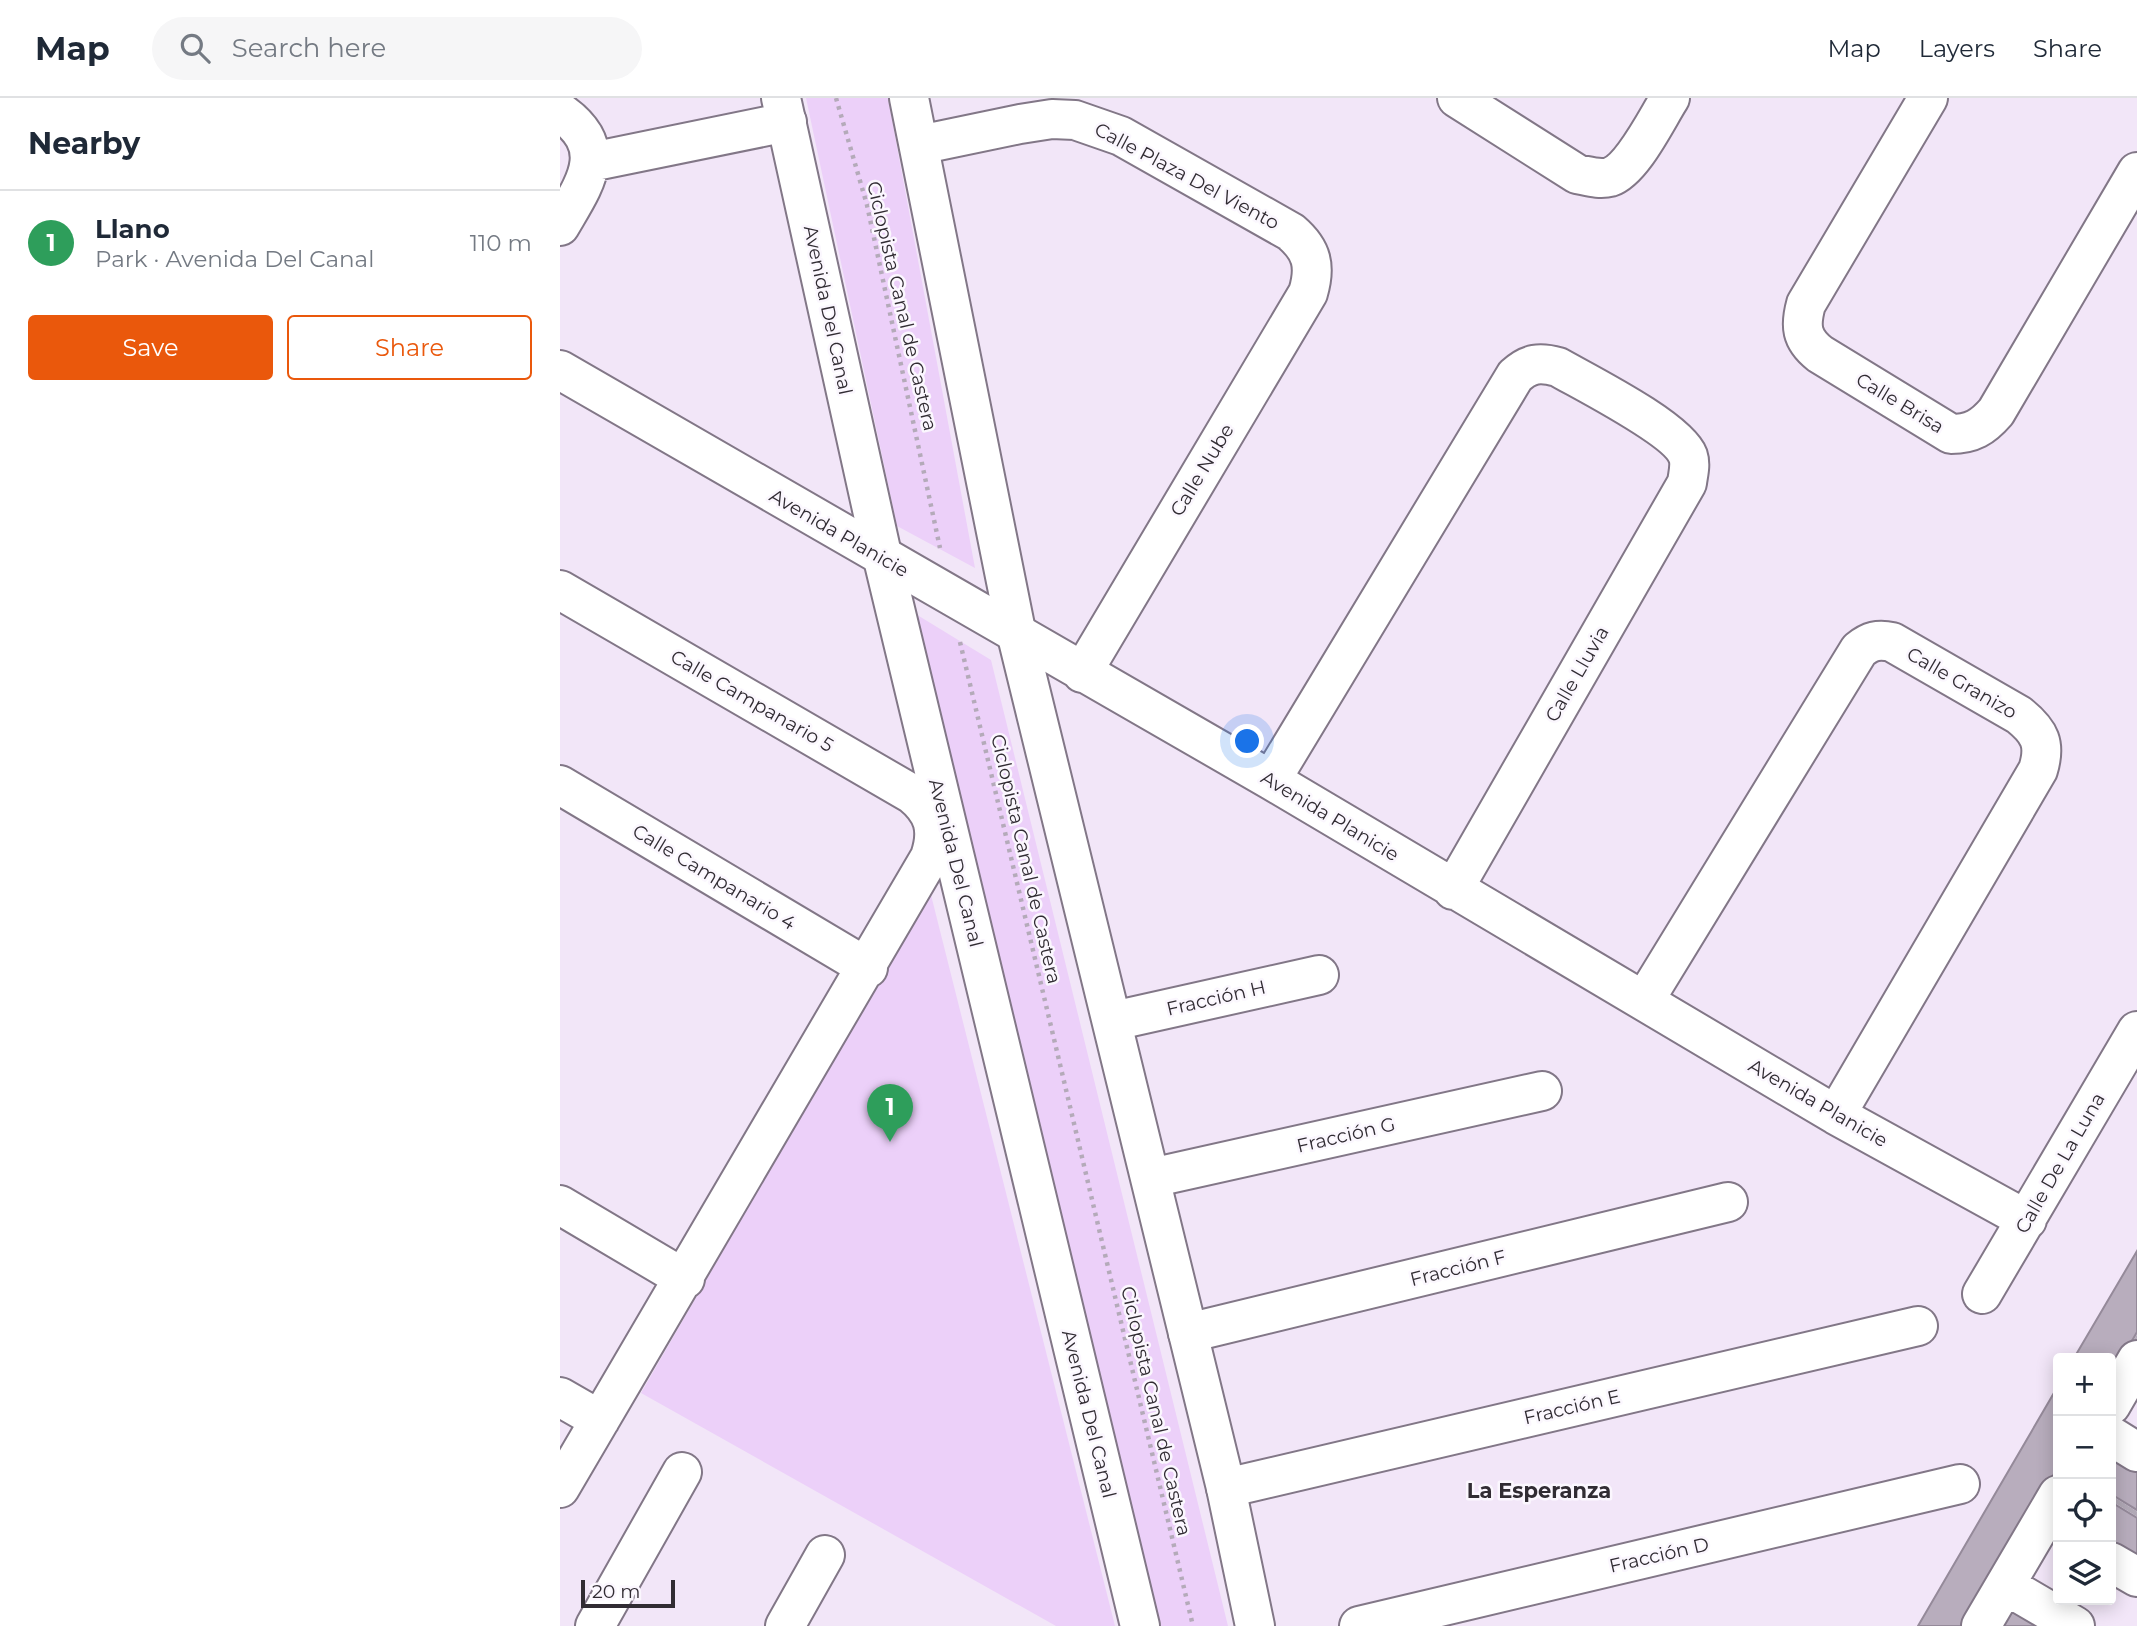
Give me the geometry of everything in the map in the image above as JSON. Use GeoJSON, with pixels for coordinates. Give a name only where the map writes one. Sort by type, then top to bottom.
{"type":"FeatureCollection","features":[{"type":"Feature","properties":{"kind":"street"},"geometry":{"type":"LineString","coordinates":[[909,98],[1017,636],[1226,1488],[1255,1626]]}},
{"type":"Feature","properties":{"kind":"street"},"geometry":{"type":"LineString","coordinates":[[1457,98],[1577,174],[1594,178],[1609,177],[1630,162],[1670,98]]}},
{"type":"Feature","properties":{"kind":"street","name":"Calle Brisa"},"geometry":{"type":"LineString","coordinates":[[1928,98],[1806,304],[1801,320],[1802,332],[1808,345],[1951,434],[1967,434],[1983,427],[1996,412],[2137,172]]}},
{"type":"Feature","properties":{"kind":"street"},"geometry":{"type":"LineString","coordinates":[[591,162],[784,110]]}},
{"type":"Feature","properties":{"kind":"street","name":"Avenida Del Canal"},"geometry":{"type":"LineString","coordinates":[[784,110],[883,559],[1140,1626]]}},
{"type":"Feature","properties":{"kind":"street"},"geometry":{"type":"LineString","coordinates":[[560,112],[582,131],[589,146],[591,162],[589,176],[560,226]]}},
{"type":"Feature","properties":{"kind":"street","name":"Calle Plaza Del Viento"},"geometry":{"type":"LineString","coordinates":[[919,145],[1052,119],[1097,125],[1291,232],[1306,246],[1313,264]]}},
{"type":"Feature","properties":{"kind":"street","name":"Calle Nube"},"geometry":{"type":"LineString","coordinates":[[1082,673],[1308,293],[1313,264]]}},
{"type":"Feature","properties":{"kind":"street","name":"Calle Lluvia"},"geometry":{"type":"LineString","coordinates":[[1270,780],[1515,376],[1533,364],[1544,363],[1569,373],[1669,433],[1688,456],[1690,468],[1686,483],[1453,890]]}},
{"type":"Feature","properties":{"kind":"street","name":"Avenida Planicie"},"geometry":{"type":"LineString","coordinates":[[560,370],[883,559],[1270,780],[1836,1115],[2027,1220]]}},
{"type":"Feature","properties":{"kind":"street","name":"Calle Campanario 5"},"geometry":{"type":"LineString","coordinates":[[560,590],[912,794],[926,806],[935,822],[936,840],[930,857],[868,968]]}},
{"type":"Feature","properties":{"kind":"street","name":"Calle Granizo"},"geometry":{"type":"LineString","coordinates":[[1644,1001],[1859,650],[1867,643],[1875,640],[1892,642],[2019,715],[2034,727],[2042,739],[2043,753],[2038,769],[1836,1115]]}},
{"type":"Feature","properties":{"kind":"street","name":"Calle Campanario 4"},"geometry":{"type":"LineString","coordinates":[[560,785],[868,968]]}},
{"type":"Feature","properties":{"kind":"street"},"geometry":{"type":"LineString","coordinates":[[560,1488],[868,968]]}},
{"type":"Feature","properties":{"kind":"street","name":"Fracción H"},"geometry":{"type":"LineString","coordinates":[[1113,1021],[1318,975]]}},
{"type":"Feature","properties":{"kind":"street","name":"Calle De La Luna"},"geometry":{"type":"LineString","coordinates":[[1982,1294],[2137,1031]]}},
{"type":"Feature","properties":{"kind":"street","name":"Fracción G"},"geometry":{"type":"LineString","coordinates":[[1150,1178],[1542,1091]]}},
{"type":"Feature","properties":{"kind":"street","name":"Fracción F"},"geometry":{"type":"LineString","coordinates":[[1188,1334],[1728,1202]]}},
{"type":"Feature","properties":{"kind":"street"},"geometry":{"type":"LineString","coordinates":[[560,1205],[685,1279]]}},
{"type":"Feature","properties":{"kind":"street","name":"Fracción E"},"geometry":{"type":"LineString","coordinates":[[1226,1488],[1918,1326]]}},
{"type":"Feature","properties":{"kind":"street"},"geometry":{"type":"LineString","coordinates":[[2116,1397],[2135,1368]]}},
{"type":"Feature","properties":{"kind":"street"},"geometry":{"type":"LineString","coordinates":[[560,1397],[600,1420]]}},
{"type":"Feature","properties":{"kind":"street"},"geometry":{"type":"LineString","coordinates":[[2116,1439],[2137,1452]]}},
{"type":"Feature","properties":{"kind":"street"},"geometry":{"type":"LineString","coordinates":[[595,1626],[682,1472]]}},
{"type":"Feature","properties":{"kind":"street","name":"Fracción D"},"geometry":{"type":"LineString","coordinates":[[1359,1626],[1960,1484]]}},
{"type":"Feature","properties":{"kind":"street"},"geometry":{"type":"LineString","coordinates":[[1981,1626],[2053,1516]]}},
{"type":"Feature","properties":{"kind":"street"},"geometry":{"type":"LineString","coordinates":[[785,1626],[825,1555]]}},
{"type":"Feature","properties":{"kind":"street"},"geometry":{"type":"LineString","coordinates":[[2116,1565],[2137,1577]]}},
{"type":"Feature","properties":{"kind":"street"},"geometry":{"type":"LineString","coordinates":[[2005,1586],[2075,1626]]}},
{"type":"Feature","properties":{"kind":"path","name":"Ciclopista Canal de Castera"},"geometry":{"type":"LineString","coordinates":[[836,98],[866,205],[951,598],[1193,1626]]}},
{"type":"Feature","properties":{"kind":"shaded area"},"geometry":{"type":"Polygon","coordinates":[[[806,98],[888,98],[975,568],[897,526],[806,98]]]}},
{"type":"Feature","properties":{"kind":"shaded area"},"geometry":{"type":"Polygon","coordinates":[[[914,613],[991,660],[1228,1626],[1159,1626],[914,613]]]}},
{"type":"Feature","properties":{"kind":"shaded area"},"geometry":{"type":"Polygon","coordinates":[[[930,891],[1115,1626],[1056,1626],[641,1393],[930,891]]]}},
{"type":"Feature","properties":{"kind":"building"},"geometry":{"type":"Polygon","coordinates":[[[2137,1251],[2137,1332],[2116,1368],[2116,1353],[2077,1353],[2137,1251]]]}},
{"type":"Feature","properties":{"kind":"building"},"geometry":{"type":"Polygon","coordinates":[[[2053,1395],[2053,1476],[1966,1626],[1918,1626],[2053,1395]]]}},
{"type":"Feature","properties":{"kind":"building"},"geometry":{"type":"Polygon","coordinates":[[[2116,1452],[2137,1464],[2137,1510],[2116,1497],[2116,1452]]]}},
{"type":"Feature","properties":{"kind":"building"},"geometry":{"type":"Polygon","coordinates":[[[2116,1505],[2137,1518],[2137,1564],[2116,1551],[2116,1505]]]}},
{"type":"Feature","properties":{"kind":"building"},"geometry":{"type":"Polygon","coordinates":[[[2008,1599],[2055,1626],[1993,1626],[2008,1599]]]}},
{"type":"Feature","properties":{"kind":"place","name":"Llano"},"geometry":{"type":"Point","coordinates":[890,1142]}},
{"type":"Feature","properties":{"kind":"district","name":"La Esperanza"},"geometry":{"type":"Point","coordinates":[1539,1490]}}]}
